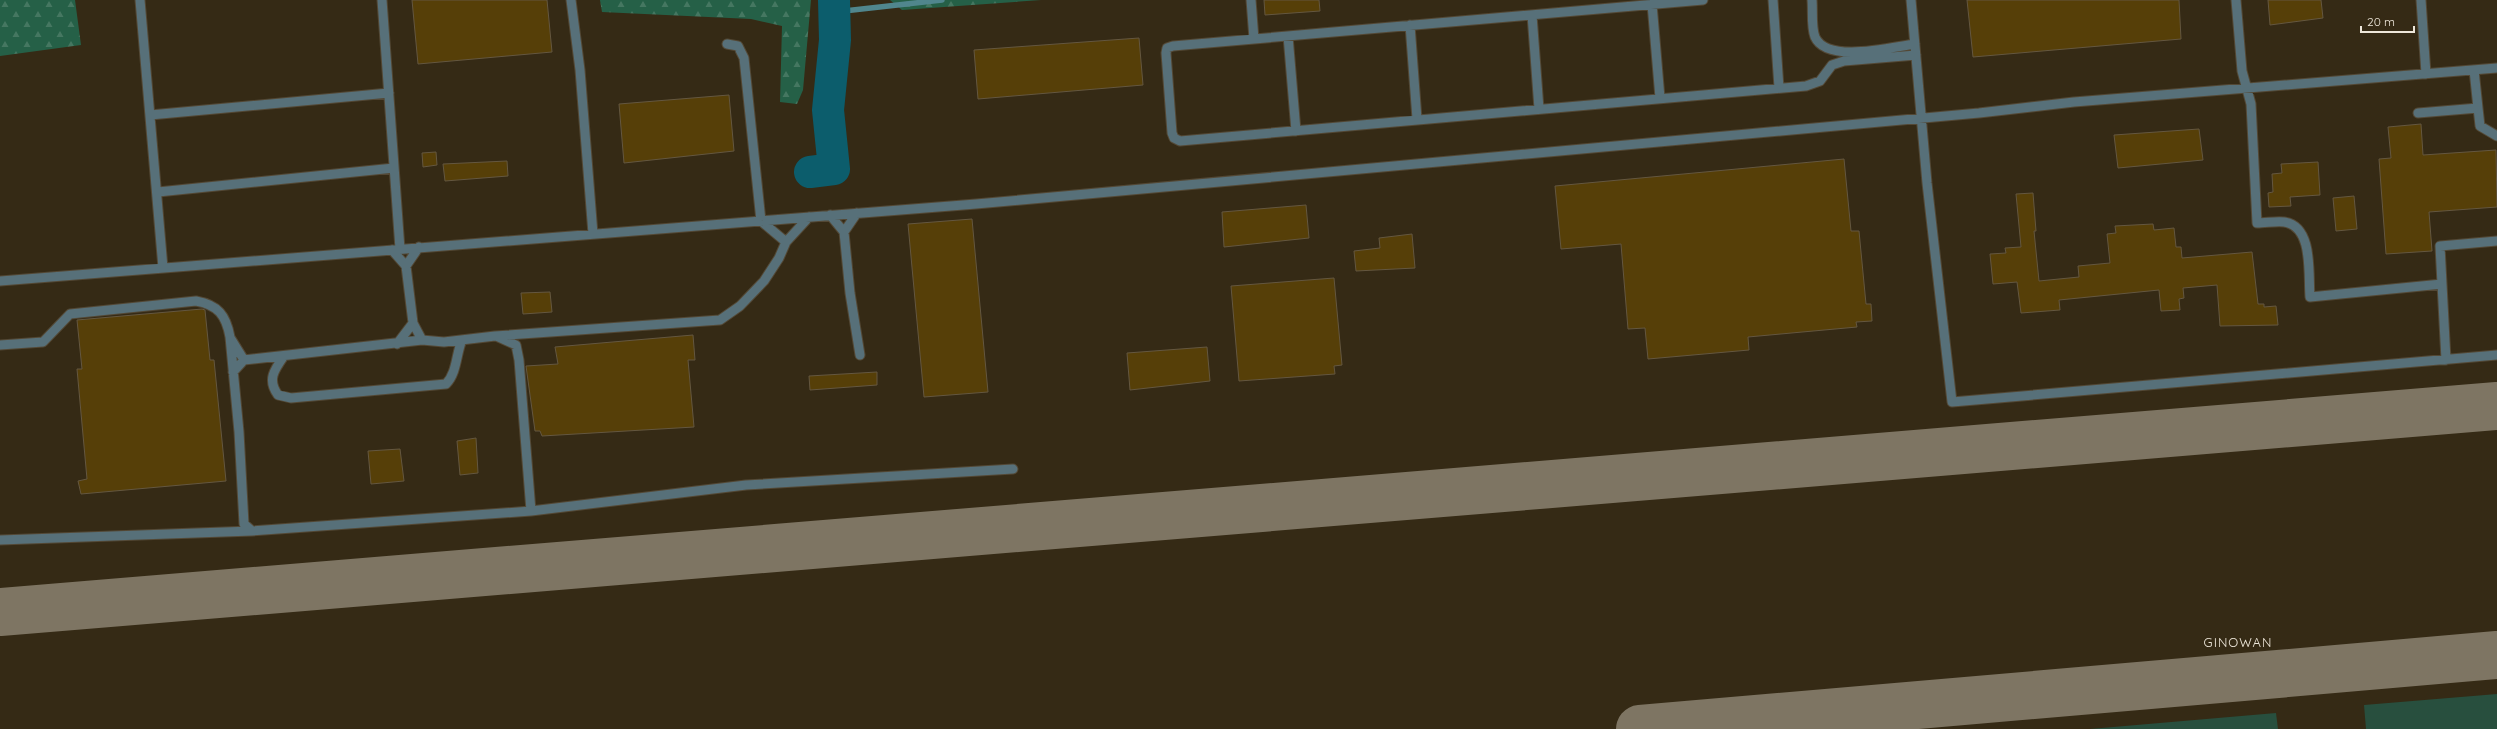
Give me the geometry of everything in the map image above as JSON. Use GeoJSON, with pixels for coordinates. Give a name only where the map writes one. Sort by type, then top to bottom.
{"type":"FeatureCollection","features":[{"type":"Feature","properties":{"kind":"lane"},"geometry":{"type":"LineString","coordinates":[[140,0],[158,192],[163,268]]}},
{"type":"Feature","properties":{"kind":"lane"},"geometry":{"type":"LineString","coordinates":[[382,0],[394,168],[396,249],[406,266],[413,323],[422,340]]}},
{"type":"Feature","properties":{"kind":"lane"},"geometry":{"type":"LineString","coordinates":[[571,0],[580,70],[593,234]]}},
{"type":"Feature","properties":{"kind":"lane"},"geometry":{"type":"LineString","coordinates":[[1251,0],[1254,39]]}},
{"type":"Feature","properties":{"kind":"lane"},"geometry":{"type":"LineString","coordinates":[[1703,0],[1173,46],[1167,48],[1172,133],[1174,138],[1180,141],[1806,86],[1820,81],[1832,65],[1844,61],[1916,55]]}},
{"type":"Feature","properties":{"kind":"lane"},"geometry":{"type":"LineString","coordinates":[[1773,0],[1780,88]]}},
{"type":"Feature","properties":{"kind":"lane"},"geometry":{"type":"LineString","coordinates":[[1812,0],[1815,36],[1819,43],[1827,49],[1842,52],[1915,44]]}},
{"type":"Feature","properties":{"kind":"lane"},"geometry":{"type":"LineString","coordinates":[[1911,0],[1921,116],[1952,402],[2497,355]]}},
{"type":"Feature","properties":{"kind":"lane"},"geometry":{"type":"LineString","coordinates":[[2236,0],[2242,71],[2251,104],[2257,223],[2285,222],[2295,226],[2302,232],[2306,242],[2310,298],[2442,284]]}},
{"type":"Feature","properties":{"kind":"lane"},"geometry":{"type":"LineString","coordinates":[[2421,0],[2426,74]]}},
{"type":"Feature","properties":{"kind":"lane"},"geometry":{"type":"LineString","coordinates":[[1652,4],[1660,98]]}},
{"type":"Feature","properties":{"kind":"lane"},"geometry":{"type":"LineString","coordinates":[[1532,15],[1539,109]]}},
{"type":"Feature","properties":{"kind":"lane"},"geometry":{"type":"LineString","coordinates":[[1410,25],[1417,119]]}},
{"type":"Feature","properties":{"kind":"lane"},"geometry":{"type":"LineString","coordinates":[[1288,36],[1296,131]]}},
{"type":"Feature","properties":{"kind":"lane"},"geometry":{"type":"LineString","coordinates":[[727,44],[738,46],[744,58],[761,220],[786,242]]}},
{"type":"Feature","properties":{"kind":"lane"},"geometry":{"type":"LineString","coordinates":[[0,281],[857,213],[1921,116],[2497,68]]}},
{"type":"Feature","properties":{"kind":"lane"},"geometry":{"type":"LineString","coordinates":[[2474,70],[2480,126],[2497,136]]}},
{"type":"Feature","properties":{"kind":"lane"},"geometry":{"type":"LineString","coordinates":[[150,115],[388,93]]}},
{"type":"Feature","properties":{"kind":"lane"},"geometry":{"type":"LineString","coordinates":[[2418,113],[2478,108]]}},
{"type":"Feature","properties":{"kind":"lane"},"geometry":{"type":"LineString","coordinates":[[158,192],[394,168]]}},
{"type":"Feature","properties":{"kind":"lane"},"geometry":{"type":"LineString","coordinates":[[844,232],[857,213]]}},
{"type":"Feature","properties":{"kind":"lane"},"geometry":{"type":"LineString","coordinates":[[830,215],[844,232],[850,293],[860,355]]}},
{"type":"Feature","properties":{"kind":"lane"},"geometry":{"type":"LineString","coordinates":[[233,372],[244,360],[422,340],[444,342],[495,336],[720,320],[740,306],[764,281],[779,258],[786,242],[809,217]]}},
{"type":"Feature","properties":{"kind":"lane"},"geometry":{"type":"LineString","coordinates":[[2446,360],[2440,246],[2497,240]]}},
{"type":"Feature","properties":{"kind":"lane"},"geometry":{"type":"LineString","coordinates":[[406,266],[419,247]]}},
{"type":"Feature","properties":{"kind":"lane"},"geometry":{"type":"LineString","coordinates":[[0,345],[43,342],[70,314],[196,301],[208,303],[220,310],[227,322],[230,337],[239,432],[244,524],[252,531]]}},
{"type":"Feature","properties":{"kind":"lane"},"geometry":{"type":"LineString","coordinates":[[397,344],[413,323]]}},
{"type":"Feature","properties":{"kind":"lane"},"geometry":{"type":"LineString","coordinates":[[495,336],[516,345],[519,360],[531,511]]}},
{"type":"Feature","properties":{"kind":"lane"},"geometry":{"type":"LineString","coordinates":[[230,337],[244,360]]}},
{"type":"Feature","properties":{"kind":"lane"},"geometry":{"type":"LineString","coordinates":[[264,358],[272,374],[272,386],[278,395],[291,398],[446,384],[453,378],[457,353],[462,340]]}},
{"type":"Feature","properties":{"kind":"lane"},"geometry":{"type":"LineString","coordinates":[[444,342],[457,353]]}},
{"type":"Feature","properties":{"kind":"lane"},"geometry":{"type":"LineString","coordinates":[[272,374],[284,356]]}},
{"type":"Feature","properties":{"kind":"lane"},"geometry":{"type":"LineString","coordinates":[[0,540],[252,531],[531,511],[746,485],[1013,469]]}},
{"type":"Feature","properties":{"kind":"green space"},"geometry":{"type":"Polygon","coordinates":[[[0,0],[75,0],[81,45],[0,56],[0,0]]]}},
{"type":"Feature","properties":{"kind":"green space"},"geometry":{"type":"Polygon","coordinates":[[[600,0],[811,0],[803,90],[797,104],[780,102],[782,26],[751,19],[602,12],[600,0]]]}},
{"type":"Feature","properties":{"kind":"green space"},"geometry":{"type":"Polygon","coordinates":[[[890,0],[1041,0],[902,10],[890,0]]]}},
{"type":"Feature","properties":{"kind":"green space"},"geometry":{"type":"Polygon","coordinates":[[[2497,694],[2497,729],[2366,729],[2364,705],[2497,694]]]}},
{"type":"Feature","properties":{"kind":"green space"},"geometry":{"type":"Polygon","coordinates":[[[2276,713],[2278,729],[2090,729],[2276,713]]]}},
{"type":"Feature","properties":{"kind":"building"},"geometry":{"type":"Polygon","coordinates":[[[412,0],[547,0],[552,52],[418,64],[412,0]]]}},
{"type":"Feature","properties":{"kind":"building"},"geometry":{"type":"Polygon","coordinates":[[[1264,0],[1319,0],[1320,11],[1265,15],[1264,0]]]}},
{"type":"Feature","properties":{"kind":"building"},"geometry":{"type":"Polygon","coordinates":[[[1967,0],[2179,0],[2181,39],[1973,57],[1967,0]]]}},
{"type":"Feature","properties":{"kind":"building"},"geometry":{"type":"Polygon","coordinates":[[[2268,0],[2321,0],[2323,18],[2270,25],[2268,0]]]}},
{"type":"Feature","properties":{"kind":"building"},"geometry":{"type":"Polygon","coordinates":[[[1139,38],[1143,85],[978,99],[974,50],[1139,38]]]}},
{"type":"Feature","properties":{"kind":"building"},"geometry":{"type":"Polygon","coordinates":[[[729,95],[734,151],[624,163],[619,104],[729,95]]]}},
{"type":"Feature","properties":{"kind":"building"},"geometry":{"type":"Polygon","coordinates":[[[2421,124],[2423,155],[2496,150],[2497,207],[2429,212],[2432,251],[2386,254],[2379,159],[2391,158],[2388,127],[2421,124]]]}},
{"type":"Feature","properties":{"kind":"building"},"geometry":{"type":"Polygon","coordinates":[[[2199,129],[2203,160],[2118,168],[2114,135],[2199,129]]]}},
{"type":"Feature","properties":{"kind":"building"},"geometry":{"type":"Polygon","coordinates":[[[436,152],[437,165],[423,167],[422,153],[436,152]]]}},
{"type":"Feature","properties":{"kind":"building"},"geometry":{"type":"Polygon","coordinates":[[[1844,159],[1851,231],[1859,231],[1866,304],[1871,304],[1872,321],[1856,322],[1857,327],[1748,337],[1749,350],[1648,359],[1645,328],[1628,329],[1621,244],[1561,249],[1555,186],[1844,159]]]}},
{"type":"Feature","properties":{"kind":"building"},"geometry":{"type":"Polygon","coordinates":[[[507,161],[508,176],[445,181],[443,164],[507,161]]]}},
{"type":"Feature","properties":{"kind":"building"},"geometry":{"type":"Polygon","coordinates":[[[2318,162],[2320,195],[2290,197],[2291,206],[2269,207],[2268,193],[2273,192],[2272,174],[2282,173],[2281,164],[2318,162]]]}},
{"type":"Feature","properties":{"kind":"building"},"geometry":{"type":"Polygon","coordinates":[[[2033,193],[2036,231],[2034,231],[2039,281],[2079,277],[2078,266],[2110,263],[2107,234],[2116,233],[2115,226],[2153,224],[2154,230],[2174,228],[2176,247],[2181,247],[2182,258],[2252,252],[2258,304],[2264,304],[2264,307],[2276,306],[2278,325],[2220,326],[2217,285],[2183,288],[2184,298],[2179,299],[2180,310],[2161,311],[2159,290],[2059,300],[2060,310],[2021,313],[2017,282],[1993,284],[1990,254],[2006,253],[2005,248],[2021,247],[2016,194],[2033,193]]]}},
{"type":"Feature","properties":{"kind":"building"},"geometry":{"type":"Polygon","coordinates":[[[2354,196],[2357,229],[2336,231],[2333,198],[2354,196]]]}},
{"type":"Feature","properties":{"kind":"building"},"geometry":{"type":"Polygon","coordinates":[[[1306,205],[1309,238],[1224,247],[1222,212],[1306,205]]]}},
{"type":"Feature","properties":{"kind":"building"},"geometry":{"type":"Polygon","coordinates":[[[972,219],[988,392],[924,397],[908,224],[972,219]]]}},
{"type":"Feature","properties":{"kind":"building"},"geometry":{"type":"Polygon","coordinates":[[[1412,234],[1415,268],[1356,271],[1354,251],[1380,248],[1379,238],[1412,234]]]}},
{"type":"Feature","properties":{"kind":"building"},"geometry":{"type":"Polygon","coordinates":[[[1334,278],[1342,365],[1334,366],[1335,374],[1239,381],[1231,286],[1334,278]]]}},
{"type":"Feature","properties":{"kind":"building"},"geometry":{"type":"Polygon","coordinates":[[[550,292],[552,312],[523,314],[521,293],[550,292]]]}},
{"type":"Feature","properties":{"kind":"building"},"geometry":{"type":"Polygon","coordinates":[[[202,309],[205,310],[210,360],[214,360],[226,481],[81,494],[78,481],[87,479],[77,369],[82,369],[77,320],[202,309]]]}},
{"type":"Feature","properties":{"kind":"building"},"geometry":{"type":"Polygon","coordinates":[[[693,335],[695,360],[688,360],[694,427],[542,436],[540,431],[535,431],[526,366],[558,364],[555,347],[693,335]]]}},
{"type":"Feature","properties":{"kind":"building"},"geometry":{"type":"Polygon","coordinates":[[[1207,347],[1210,381],[1130,390],[1127,353],[1207,347]]]}},
{"type":"Feature","properties":{"kind":"building"},"geometry":{"type":"Polygon","coordinates":[[[877,372],[877,385],[810,390],[809,376],[877,372]]]}},
{"type":"Feature","properties":{"kind":"building"},"geometry":{"type":"Polygon","coordinates":[[[476,438],[478,473],[460,475],[457,441],[476,438]]]}},
{"type":"Feature","properties":{"kind":"building"},"geometry":{"type":"Polygon","coordinates":[[[400,449],[404,481],[371,484],[368,451],[400,449]]]}},
{"type":"Feature","properties":{"kind":"waterway"},"geometry":{"type":"LineString","coordinates":[[810,172],[834,169],[828,110],[835,40],[834,0]]}},
{"type":"Feature","properties":{"kind":"waterway"},"geometry":{"type":"LineString","coordinates":[[835,12],[942,0]]}},
{"type":"Feature","properties":{"kind":"taxiway"},"geometry":{"type":"LineString","coordinates":[[0,612],[2497,406]]}},
{"type":"Feature","properties":{"kind":"taxiway"},"geometry":{"type":"LineString","coordinates":[[1640,729],[2497,655]]}},
{"type":"Feature","properties":{"kind":"district","name":"GINOWAN"},"geometry":{"type":"Point","coordinates":[2238,642]}}]}
